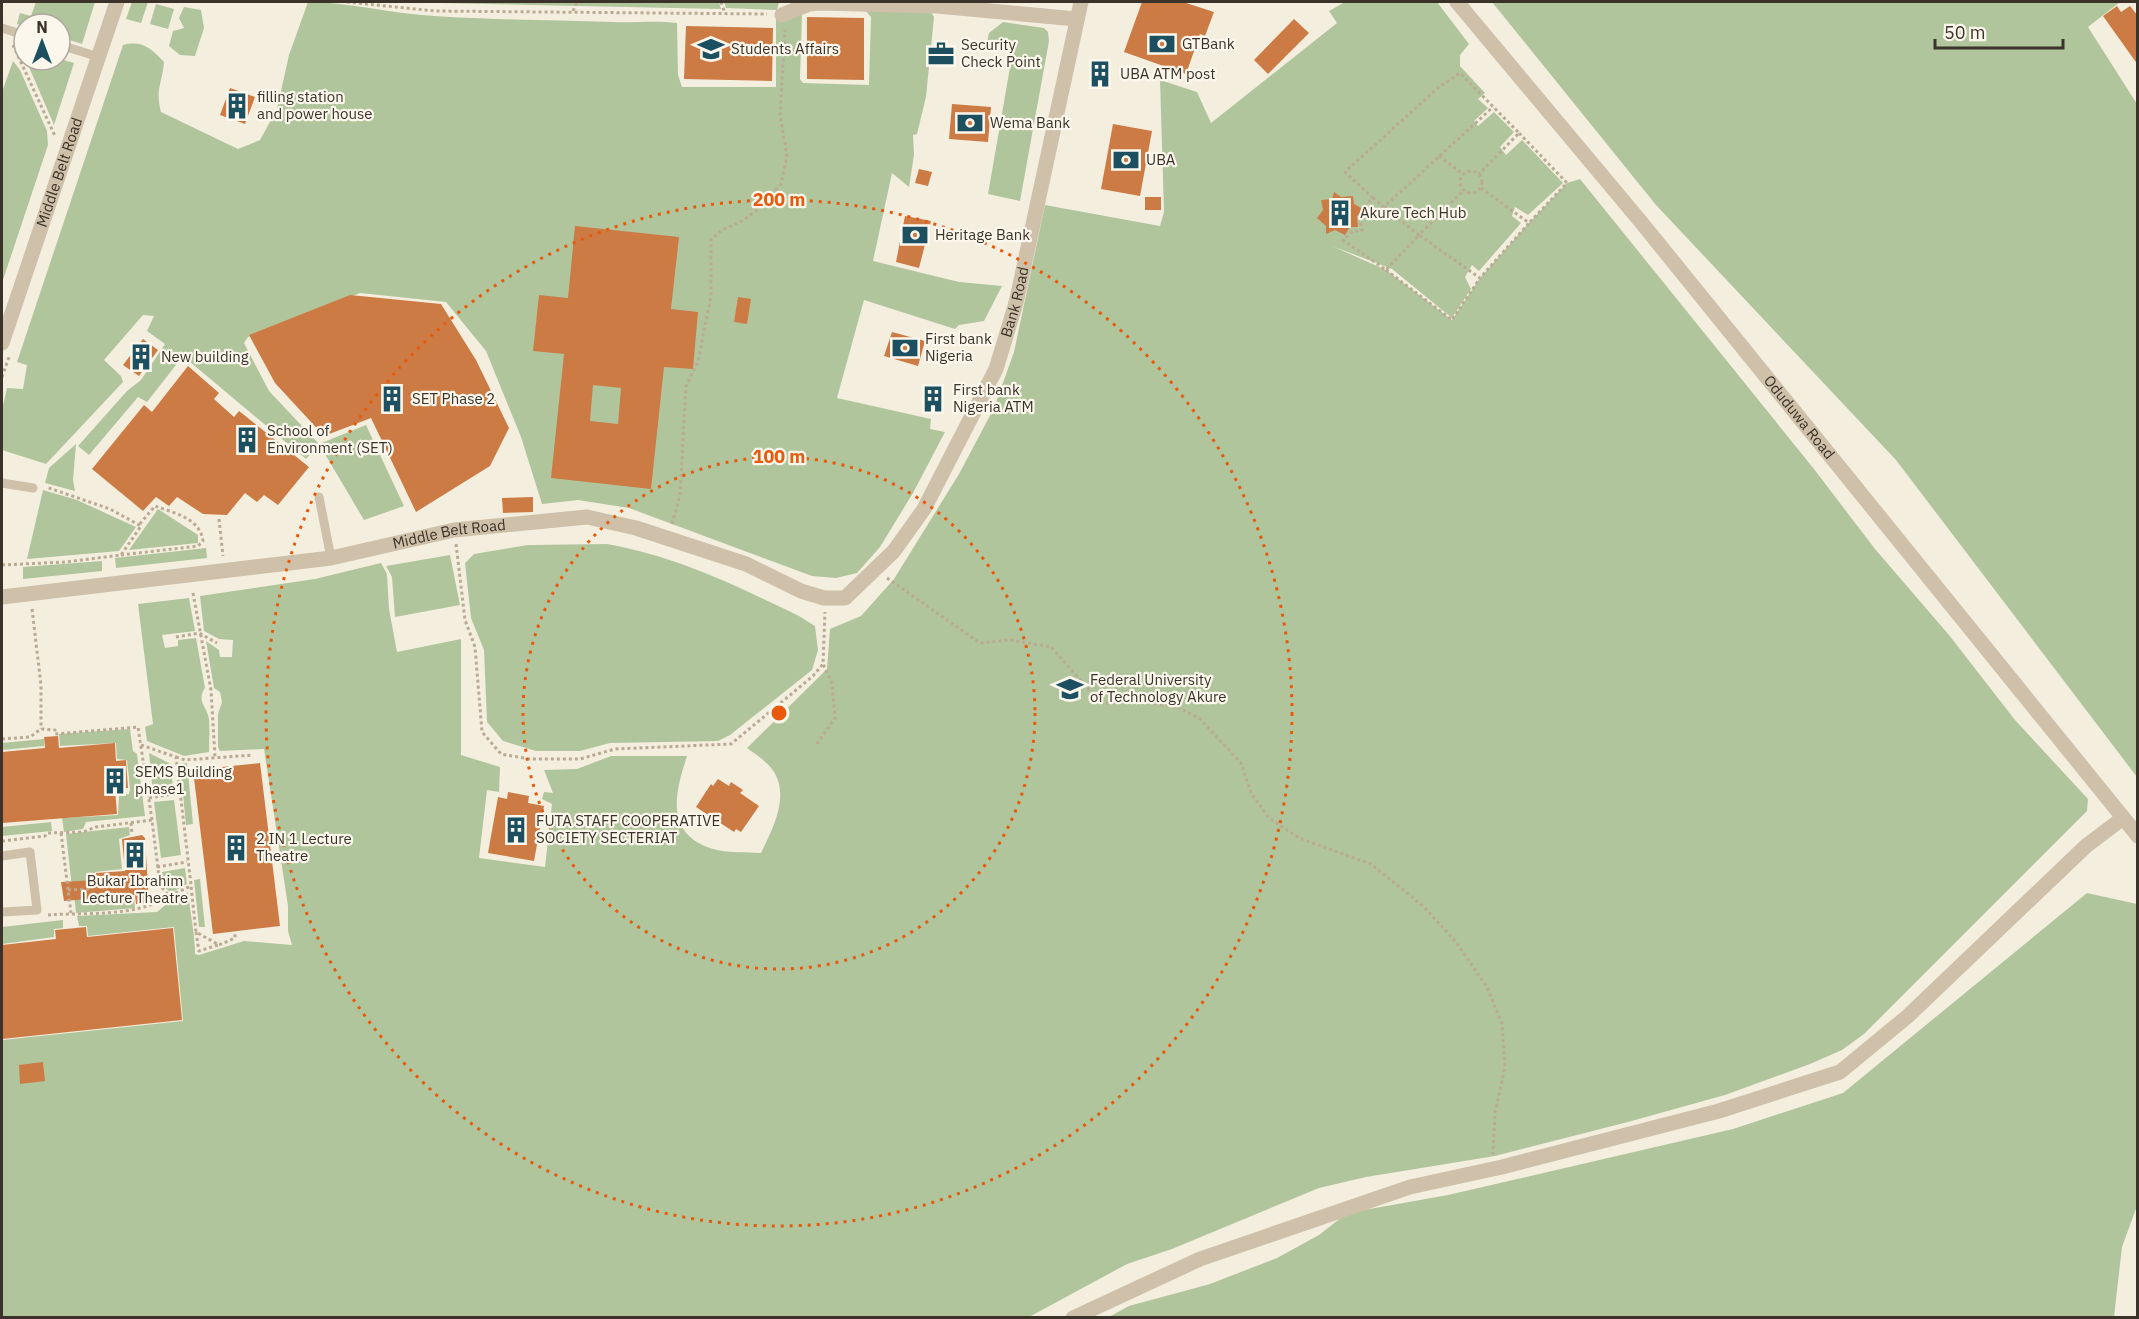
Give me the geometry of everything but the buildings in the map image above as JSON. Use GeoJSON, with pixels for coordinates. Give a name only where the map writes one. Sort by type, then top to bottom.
{"type":"FeatureCollection","features":[{"type":"Feature","properties":{"kind":"street","name":"Middle Belt Road"},"geometry":{"type":"LineString","coordinates":[[2,343],[117,2]]}},
{"type":"Feature","properties":{"kind":"street"},"geometry":{"type":"LineString","coordinates":[[787,14],[809,4],[841,2],[937,4],[1076,19]]}},
{"type":"Feature","properties":{"kind":"street","name":"Bank Road"},"geometry":{"type":"LineString","coordinates":[[875,572],[924,509],[996,369],[1016,303],[1081,2]]}},
{"type":"Feature","properties":{"kind":"street","name":"Oduduwa Road"},"geometry":{"type":"LineString","coordinates":[[1457,2],[1641,222],[2138,836]]}},
{"type":"Feature","properties":{"kind":"street","name":"Middle Belt Road"},"geometry":{"type":"LineString","coordinates":[[2,597],[331,558],[454,530],[587,517],[636,528],[746,564],[801,591],[824,598]]}},
{"type":"Feature","properties":{"kind":"street"},"geometry":{"type":"LineString","coordinates":[[824,598],[845,598],[875,572]]}},
{"type":"Feature","properties":{"kind":"street"},"geometry":{"type":"LineString","coordinates":[[1073,1317],[1200,1258],[1410,1187],[1500,1168],[1719,1111],[1840,1072],[1908,1016],[2086,846],[2123,818]]}},
{"type":"Feature","properties":{"kind":"lane"},"geometry":{"type":"LineString","coordinates":[[72,49],[99,57]]}},
{"type":"Feature","properties":{"kind":"lane"},"geometry":{"type":"LineString","coordinates":[[2,483],[38,487]]}},
{"type":"Feature","properties":{"kind":"lane"},"geometry":{"type":"LineString","coordinates":[[319,497],[331,558]]}},
{"type":"Feature","properties":{"kind":"lane"},"geometry":{"type":"LineString","coordinates":[[2,856],[30,852],[37,910],[2,912]]}},
{"type":"Feature","properties":{"kind":"path"},"geometry":{"type":"LineString","coordinates":[[347,2],[435,11],[787,14],[784,34],[784,86],[780,115],[786,156],[783,176],[781,184],[771,197],[742,221],[722,230],[711,240],[711,296],[698,362],[686,386],[680,495],[667,540]]}},
{"type":"Feature","properties":{"kind":"path"},"geometry":{"type":"LineString","coordinates":[[573,11],[577,2]]}},
{"type":"Feature","properties":{"kind":"path"},"geometry":{"type":"LineString","coordinates":[[721,2],[725,13]]}},
{"type":"Feature","properties":{"kind":"path"},"geometry":{"type":"LineString","coordinates":[[3,29],[55,135]]}},
{"type":"Feature","properties":{"kind":"path"},"geometry":{"type":"LineString","coordinates":[[1373,198],[1364,206],[1367,210],[1360,216],[1362,231],[1353,231],[1343,240],[1452,320],[1480,278],[1567,183],[1460,73],[1439,87],[1345,172],[1419,235],[1480,278]]}},
{"type":"Feature","properties":{"kind":"path"},"geometry":{"type":"LineString","coordinates":[[1384,207],[1493,107]]}},
{"type":"Feature","properties":{"kind":"path"},"geometry":{"type":"LineString","coordinates":[[1479,174],[1519,133]]}},
{"type":"Feature","properties":{"kind":"path"},"geometry":{"type":"LineString","coordinates":[[1439,156],[1463,174]]}},
{"type":"Feature","properties":{"kind":"path"},"geometry":{"type":"LineString","coordinates":[[1475,171],[1479,174],[1483,184],[1481,188],[1471,194],[1463,191],[1459,184],[1463,174],[1475,171]]}},
{"type":"Feature","properties":{"kind":"path"},"geometry":{"type":"LineString","coordinates":[[1481,188],[1529,223]]}},
{"type":"Feature","properties":{"kind":"path"},"geometry":{"type":"LineString","coordinates":[[1386,270],[1463,191]]}},
{"type":"Feature","properties":{"kind":"path"},"geometry":{"type":"LineString","coordinates":[[38,487],[110,509],[139,525]]}},
{"type":"Feature","properties":{"kind":"path"},"geometry":{"type":"LineString","coordinates":[[2,565],[65,562],[198,546],[203,541],[202,533],[196,524],[180,514],[155,506],[139,525],[141,526],[121,555]]}},
{"type":"Feature","properties":{"kind":"path"},"geometry":{"type":"LineString","coordinates":[[454,530],[465,620],[475,647],[482,732],[501,754],[529,759],[580,759],[615,750],[731,744],[813,676],[823,664]]}},
{"type":"Feature","properties":{"kind":"path"},"geometry":{"type":"LineString","coordinates":[[875,572],[980,643],[1010,640],[1051,646],[1088,689],[1106,703],[1144,702],[1177,707],[1199,718],[1241,763],[1251,794],[1269,818],[1299,838],[1371,864],[1423,906],[1456,942],[1487,987],[1502,1024],[1505,1066],[1495,1113],[1493,1156],[1500,1168]]}},
{"type":"Feature","properties":{"kind":"path"},"geometry":{"type":"LineString","coordinates":[[193,593],[211,690],[215,757]]}},
{"type":"Feature","properties":{"kind":"path"},"geometry":{"type":"LineString","coordinates":[[30,594],[41,685],[41,729]]}},
{"type":"Feature","properties":{"kind":"path"},"geometry":{"type":"LineString","coordinates":[[817,744],[835,718],[832,682],[823,664],[824,598]]}},
{"type":"Feature","properties":{"kind":"path"},"geometry":{"type":"LineString","coordinates":[[176,637],[199,633],[217,643]]}},
{"type":"Feature","properties":{"kind":"path"},"geometry":{"type":"LineString","coordinates":[[2,739],[30,737],[41,729],[55,730],[55,734],[138,727],[160,885],[169,896]]}},
{"type":"Feature","properties":{"kind":"path"},"geometry":{"type":"LineString","coordinates":[[141,745],[184,760],[253,755]]}},
{"type":"Feature","properties":{"kind":"path"},"geometry":{"type":"LineString","coordinates":[[176,757],[178,793],[199,951],[236,938],[235,931]]}},
{"type":"Feature","properties":{"kind":"path"},"geometry":{"type":"LineString","coordinates":[[149,798],[178,793]]}},
{"type":"Feature","properties":{"kind":"path"},"geometry":{"type":"LineString","coordinates":[[2,841],[152,820]]}},
{"type":"Feature","properties":{"kind":"path"},"geometry":{"type":"LineString","coordinates":[[131,824],[132,834]]}},
{"type":"Feature","properties":{"kind":"path"},"geometry":{"type":"LineString","coordinates":[[61,833],[71,913]]}},
{"type":"Feature","properties":{"kind":"path"},"geometry":{"type":"LineString","coordinates":[[157,867],[187,862]]}},
{"type":"Feature","properties":{"kind":"path"},"geometry":{"type":"LineString","coordinates":[[38,916],[135,910],[150,907],[191,886]]}},
{"type":"Feature","properties":{"kind":"path"},"geometry":{"type":"LineString","coordinates":[[68,890],[91,889]]}},
{"type":"Feature","properties":{"kind":"path"},"geometry":{"type":"LineString","coordinates":[[196,932],[219,945]]}},
{"type":"Feature","properties":{"kind":"green space"},"geometry":{"type":"Polygon","coordinates":[[[36,2],[95,2],[82,44],[72,41],[72,12],[32,12],[36,2]]]}},
{"type":"Feature","properties":{"kind":"green space"},"geometry":{"type":"Polygon","coordinates":[[[132,2],[148,2],[141,23],[126,19],[132,2]]]}},
{"type":"Feature","properties":{"kind":"green space"},"geometry":{"type":"Polygon","coordinates":[[[308,2],[419,15],[677,23],[678,75],[682,87],[776,87],[776,19],[802,14],[800,79],[803,83],[869,85],[871,17],[865,10],[931,12],[934,17],[926,97],[917,134],[913,135],[914,155],[909,187],[892,173],[873,261],[959,282],[1002,286],[984,321],[959,325],[955,329],[864,300],[837,398],[931,419],[930,429],[945,432],[913,493],[880,547],[857,573],[836,578],[812,576],[629,508],[578,500],[542,504],[521,437],[486,351],[446,302],[360,293],[248,337],[244,343],[269,391],[319,444],[306,459],[183,356],[147,402],[138,397],[89,455],[78,446],[127,391],[141,380],[165,344],[147,331],[154,316],[143,315],[104,360],[121,376],[123,382],[46,464],[2,450],[2,410],[7,388],[23,389],[27,365],[17,362],[123,45],[146,46],[164,62],[159,92],[161,112],[238,149],[260,140],[277,109],[289,55],[308,2]]]}},
{"type":"Feature","properties":{"kind":"green space"},"geometry":{"type":"Polygon","coordinates":[[[394,2],[719,2],[721,9],[394,2]]]}},
{"type":"Feature","properties":{"kind":"green space"},"geometry":{"type":"Polygon","coordinates":[[[724,2],[779,2],[777,10],[726,8],[724,2]]]}},
{"type":"Feature","properties":{"kind":"green space"},"geometry":{"type":"Polygon","coordinates":[[[1345,2],[1437,2],[1469,44],[1460,55],[1460,66],[1485,93],[1478,99],[1488,108],[1474,121],[1478,126],[1494,112],[1514,132],[1500,147],[1506,155],[1522,140],[1563,183],[1528,215],[1515,207],[1512,216],[1521,223],[1479,271],[1472,265],[1465,277],[1471,289],[1452,318],[1392,269],[1332,246],[1386,270],[1452,320],[1480,278],[1529,223],[1567,183],[1580,179],[1814,469],[1875,549],[1949,635],[2015,720],[2088,799],[2087,811],[1864,1034],[1842,1050],[1725,1095],[1495,1156],[1366,1177],[1319,1188],[1172,1249],[1127,1264],[1029,1317],[2,1318],[2,1040],[183,1021],[174,927],[88,936],[87,926],[79,926],[77,916],[157,912],[170,901],[188,892],[195,954],[199,955],[244,941],[292,945],[288,931],[288,906],[264,749],[220,751],[218,747],[218,714],[222,702],[220,692],[214,688],[206,641],[219,650],[220,657],[232,657],[233,640],[219,639],[204,631],[200,596],[315,579],[381,563],[387,574],[389,609],[397,652],[461,639],[461,755],[500,767],[499,792],[487,790],[479,858],[545,867],[552,804],[542,799],[544,792],[553,793],[544,770],[577,769],[611,756],[687,756],[679,784],[677,811],[680,823],[687,833],[697,842],[713,849],[761,853],[775,822],[780,790],[772,769],[747,748],[827,669],[830,629],[861,616],[894,579],[959,474],[994,408],[1014,352],[1045,205],[1160,226],[1164,212],[1160,80],[1197,92],[1211,123],[1337,23],[1329,11],[1345,2]]]}},
{"type":"Feature","properties":{"kind":"green space"},"geometry":{"type":"Polygon","coordinates":[[[1492,2],[2120,2],[2088,27],[2137,104],[2137,777],[1896,460],[1656,205],[1492,2]]]}},
{"type":"Feature","properties":{"kind":"green space"},"geometry":{"type":"Polygon","coordinates":[[[156,4],[174,9],[168,29],[150,24],[156,4]]]}},
{"type":"Feature","properties":{"kind":"green space"},"geometry":{"type":"Polygon","coordinates":[[[184,7],[201,10],[204,28],[195,56],[180,55],[169,46],[173,31],[184,28],[179,18],[184,7]]]}},
{"type":"Feature","properties":{"kind":"green space"},"geometry":{"type":"Polygon","coordinates":[[[1003,22],[1044,28],[1048,32],[1049,41],[1020,201],[988,194],[1013,50],[986,46],[989,33],[1003,22]]]}},
{"type":"Feature","properties":{"kind":"green space"},"geometry":{"type":"Polygon","coordinates":[[[12,64],[12,72],[21,72],[47,131],[48,145],[2,283],[2,92],[12,64]]]}},
{"type":"Feature","properties":{"kind":"green space"},"geometry":{"type":"Polygon","coordinates":[[[31,72],[71,72],[54,125],[31,72]]]}},
{"type":"Feature","properties":{"kind":"green space"},"geometry":{"type":"Polygon","coordinates":[[[366,425],[404,506],[364,520],[319,444],[366,425]]]}},
{"type":"Feature","properties":{"kind":"green space"},"geometry":{"type":"Polygon","coordinates":[[[76,444],[73,480],[75,491],[45,483],[49,468],[76,444]]]}},
{"type":"Feature","properties":{"kind":"green space"},"geometry":{"type":"Polygon","coordinates":[[[43,490],[77,500],[136,527],[119,551],[27,559],[43,490]]]}},
{"type":"Feature","properties":{"kind":"green space"},"geometry":{"type":"Polygon","coordinates":[[[158,509],[198,535],[198,543],[129,550],[158,509]]]}},
{"type":"Feature","properties":{"kind":"green space"},"geometry":{"type":"Polygon","coordinates":[[[607,544],[657,556],[706,573],[799,616],[815,626],[818,650],[812,670],[730,735],[718,741],[610,743],[580,751],[536,751],[503,741],[487,722],[484,650],[471,618],[465,563],[474,554],[528,545],[607,544]]]}},
{"type":"Feature","properties":{"kind":"green space"},"geometry":{"type":"Polygon","coordinates":[[[206,548],[207,558],[116,568],[115,558],[206,548]]]}},
{"type":"Feature","properties":{"kind":"green space"},"geometry":{"type":"Polygon","coordinates":[[[450,555],[460,605],[395,617],[392,577],[386,566],[450,555]]]}},
{"type":"Feature","properties":{"kind":"green space"},"geometry":{"type":"Polygon","coordinates":[[[102,561],[102,571],[23,579],[23,567],[102,561]]]}},
{"type":"Feature","properties":{"kind":"green space"},"geometry":{"type":"Polygon","coordinates":[[[189,598],[195,631],[162,635],[165,648],[178,646],[178,640],[196,638],[205,688],[202,700],[209,719],[209,752],[184,756],[147,741],[145,727],[153,724],[138,604],[189,598]]]}},
{"type":"Feature","properties":{"kind":"green space"},"geometry":{"type":"Polygon","coordinates":[[[130,729],[133,751],[137,754],[145,816],[86,822],[83,829],[64,832],[62,818],[118,815],[119,795],[129,794],[130,789],[127,760],[117,759],[116,743],[60,746],[59,734],[130,729]]]}},
{"type":"Feature","properties":{"kind":"green space"},"geometry":{"type":"Polygon","coordinates":[[[44,739],[44,746],[2,750],[2,743],[44,739]]]}},
{"type":"Feature","properties":{"kind":"green space"},"geometry":{"type":"Polygon","coordinates":[[[149,753],[171,764],[173,789],[153,793],[149,753]]]}},
{"type":"Feature","properties":{"kind":"green space"},"geometry":{"type":"Polygon","coordinates":[[[187,763],[193,824],[186,825],[180,764],[187,763]]]}},
{"type":"Feature","properties":{"kind":"green space"},"geometry":{"type":"Polygon","coordinates":[[[174,800],[181,855],[161,858],[154,802],[174,800]]]}},
{"type":"Feature","properties":{"kind":"green space"},"geometry":{"type":"Polygon","coordinates":[[[51,822],[52,831],[2,836],[2,827],[51,822]]]}},
{"type":"Feature","properties":{"kind":"green space"},"geometry":{"type":"Polygon","coordinates":[[[129,827],[130,835],[119,839],[122,869],[95,872],[95,879],[91,879],[91,886],[72,888],[66,834],[129,827]]]}},
{"type":"Feature","properties":{"kind":"green space"},"geometry":{"type":"Polygon","coordinates":[[[185,868],[187,884],[171,893],[162,885],[162,872],[185,868]]]}},
{"type":"Feature","properties":{"kind":"green space"},"geometry":{"type":"Polygon","coordinates":[[[200,879],[205,927],[199,927],[194,880],[200,879]]]}},
{"type":"Feature","properties":{"kind":"green space"},"geometry":{"type":"Polygon","coordinates":[[[97,892],[98,901],[134,898],[135,908],[76,913],[74,894],[97,892]]]}},
{"type":"Feature","properties":{"kind":"green space"},"geometry":{"type":"Polygon","coordinates":[[[2087,893],[2137,904],[2137,1206],[2122,1247],[2114,1317],[1107,1318],[1129,1306],[1210,1284],[1277,1258],[1319,1235],[1347,1213],[1448,1195],[1733,1129],[1843,1093],[2087,893]]]}},
{"type":"Feature","properties":{"kind":"green space"},"geometry":{"type":"Polygon","coordinates":[[[63,920],[63,928],[54,929],[54,937],[2,944],[2,927],[63,920]]]}},
{"type":"Feature","properties":{"kind":"place","name":"GTBank"},"geometry":{"type":"Point","coordinates":[1162,44]}},
{"type":"Feature","properties":{"kind":"place","name":"Students Affairs"},"geometry":{"type":"Point","coordinates":[711,49]}},
{"type":"Feature","properties":{"kind":"place","name":"Security Check Point"},"geometry":{"type":"Point","coordinates":[941,54]}},
{"type":"Feature","properties":{"kind":"place","name":"UBA ATM post"},"geometry":{"type":"Point","coordinates":[1100,74]}},
{"type":"Feature","properties":{"kind":"place","name":"filling station and power house"},"geometry":{"type":"Point","coordinates":[237,106]}},
{"type":"Feature","properties":{"kind":"place","name":"Wema Bank"},"geometry":{"type":"Point","coordinates":[970,123]}},
{"type":"Feature","properties":{"kind":"place","name":"UBA"},"geometry":{"type":"Point","coordinates":[1126,160]}},
{"type":"Feature","properties":{"kind":"place","name":"Akure Tech Hub"},"geometry":{"type":"Point","coordinates":[1340,213]}},
{"type":"Feature","properties":{"kind":"place","name":"Heritage Bank"},"geometry":{"type":"Point","coordinates":[915,235]}},
{"type":"Feature","properties":{"kind":"place","name":"First bank Nigeria"},"geometry":{"type":"Point","coordinates":[905,348]}},
{"type":"Feature","properties":{"kind":"place","name":"New building"},"geometry":{"type":"Point","coordinates":[141,357]}},
{"type":"Feature","properties":{"kind":"place","name":"SET Phase 2"},"geometry":{"type":"Point","coordinates":[392,399]}},
{"type":"Feature","properties":{"kind":"place","name":"First bank Nigeria ATM"},"geometry":{"type":"Point","coordinates":[933,399]}},
{"type":"Feature","properties":{"kind":"place","name":"School of Environment (SET)"},"geometry":{"type":"Point","coordinates":[247,440]}},
{"type":"Feature","properties":{"kind":"place","name":"Federal University of Technology Akure"},"geometry":{"type":"Point","coordinates":[1070,689]}},
{"type":"Feature","properties":{"kind":"place","name":"SEMS Building phase1"},"geometry":{"type":"Point","coordinates":[115,781]}},
{"type":"Feature","properties":{"kind":"place","name":"FUTA STAFF COOPERATIVE SOCIETY SECTERIAT"},"geometry":{"type":"Point","coordinates":[516,830]}},
{"type":"Feature","properties":{"kind":"place","name":"2 IN 1 Lecture Theatre"},"geometry":{"type":"Point","coordinates":[236,848]}},
{"type":"Feature","properties":{"kind":"place","name":"Bukar Ibrahim Lecture Theatre"},"geometry":{"type":"Point","coordinates":[135,855]}}]}
